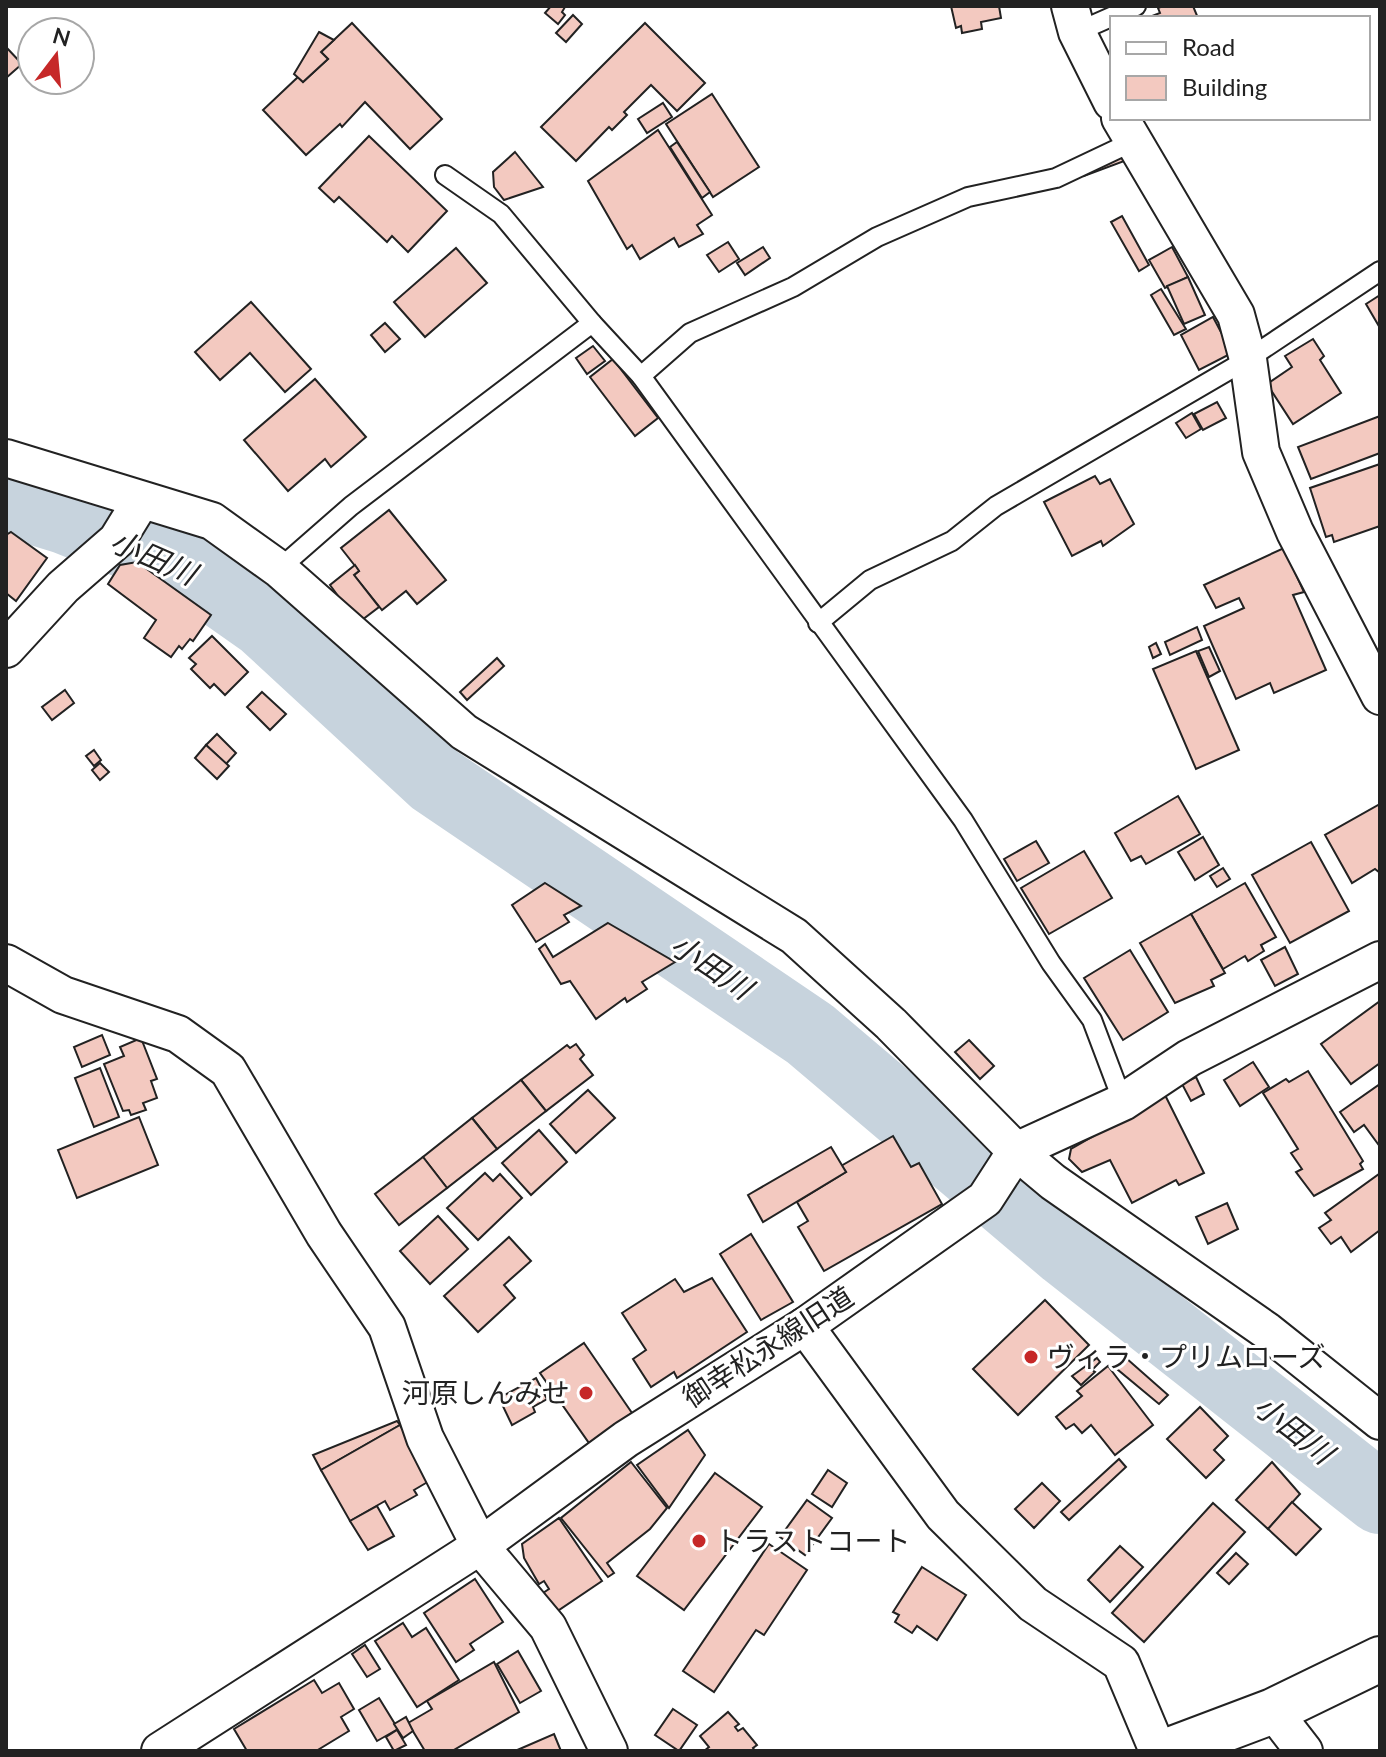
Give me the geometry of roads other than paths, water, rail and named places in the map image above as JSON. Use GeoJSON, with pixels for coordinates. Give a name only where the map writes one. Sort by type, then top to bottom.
{"type":"FeatureCollection","features":[{"type":"Feature","properties":{"kind":"main road"},"geometry":{"type":"LineString","coordinates":[[1167,1751],[1273,1711],[1380,1659]]}},
{"type":"Feature","properties":{"kind":"street"},"geometry":{"type":"LineString","coordinates":[[1074,19],[1110,98]]}},
{"type":"Feature","properties":{"kind":"street"},"geometry":{"type":"LineString","coordinates":[[1126,130],[1236,315],[1248,359],[1261,452],[1295,532],[1380,696]]}},
{"type":"Feature","properties":{"kind":"street"},"geometry":{"type":"LineString","coordinates":[[6,458],[138,505],[212,521],[279,569],[464,732],[794,936],[891,1024],[1013,1156],[1366,1397],[1380,1421]]}},
{"type":"Feature","properties":{"kind":"street"},"geometry":{"type":"LineString","coordinates":[[6,649],[63,587],[117,540],[138,505]]}},
{"type":"Feature","properties":{"kind":"street"},"geometry":{"type":"LineString","coordinates":[[1013,1156],[1123,1102],[1189,1058],[1380,960]]}},
{"type":"Feature","properties":{"kind":"street"},"geometry":{"type":"LineString","coordinates":[[6,963],[63,995],[178,1034],[228,1070],[324,1234],[387,1327],[425,1438],[480,1546],[548,1627],[609,1751]]}},
{"type":"Feature","properties":{"kind":"street","name":"御幸松永線旧道"},"geometry":{"type":"LineString","coordinates":[[160,1751],[480,1546],[626,1439],[805,1326],[985,1199],[1013,1156]]}},
{"type":"Feature","properties":{"kind":"street"},"geometry":{"type":"LineString","coordinates":[[805,1326],[943,1515],[1033,1604],[1121,1663],[1158,1751]]}},
{"type":"Feature","properties":{"kind":"street"},"geometry":{"type":"LineString","coordinates":[[1273,1711],[1304,1751]]}},
{"type":"Feature","properties":{"kind":"lane"},"geometry":{"type":"LineString","coordinates":[[1074,19],[1136,6]]}},
{"type":"Feature","properties":{"kind":"lane"},"geometry":{"type":"LineString","coordinates":[[641,376],[690,333],[793,287],[877,237],[968,197],[1056,178],[1126,130]]}},
{"type":"Feature","properties":{"kind":"lane"},"geometry":{"type":"LineString","coordinates":[[445,175],[501,214],[592,323],[641,376],[963,820],[1051,963],[1092,1020],[1123,1102]]}},
{"type":"Feature","properties":{"kind":"lane"},"geometry":{"type":"LineString","coordinates":[[818,623],[870,580],[952,541],[996,506],[1248,359],[1380,271]]}},
{"type":"Feature","properties":{"kind":"lane"},"geometry":{"type":"LineString","coordinates":[[279,569],[351,506],[592,323]]}},
{"type":"Feature","properties":{"kind":"waterway","name":"小田川"},"geometry":{"type":"LineString","coordinates":[[6,500],[65,518],[183,565],[264,622],[435,780],[810,1034],[1066,1251],[1380,1498]]}},
{"type":"Feature","properties":{"kind":"place","name":"ヴィラ・プリムローズ"},"geometry":{"type":"Point","coordinates":[1031,1357]}},
{"type":"Feature","properties":{"kind":"place","name":"河原しんみせ"},"geometry":{"type":"Point","coordinates":[586,1393]}},
{"type":"Feature","properties":{"kind":"place","name":"トラストコート"},"geometry":{"type":"Point","coordinates":[699,1541]}}]}
